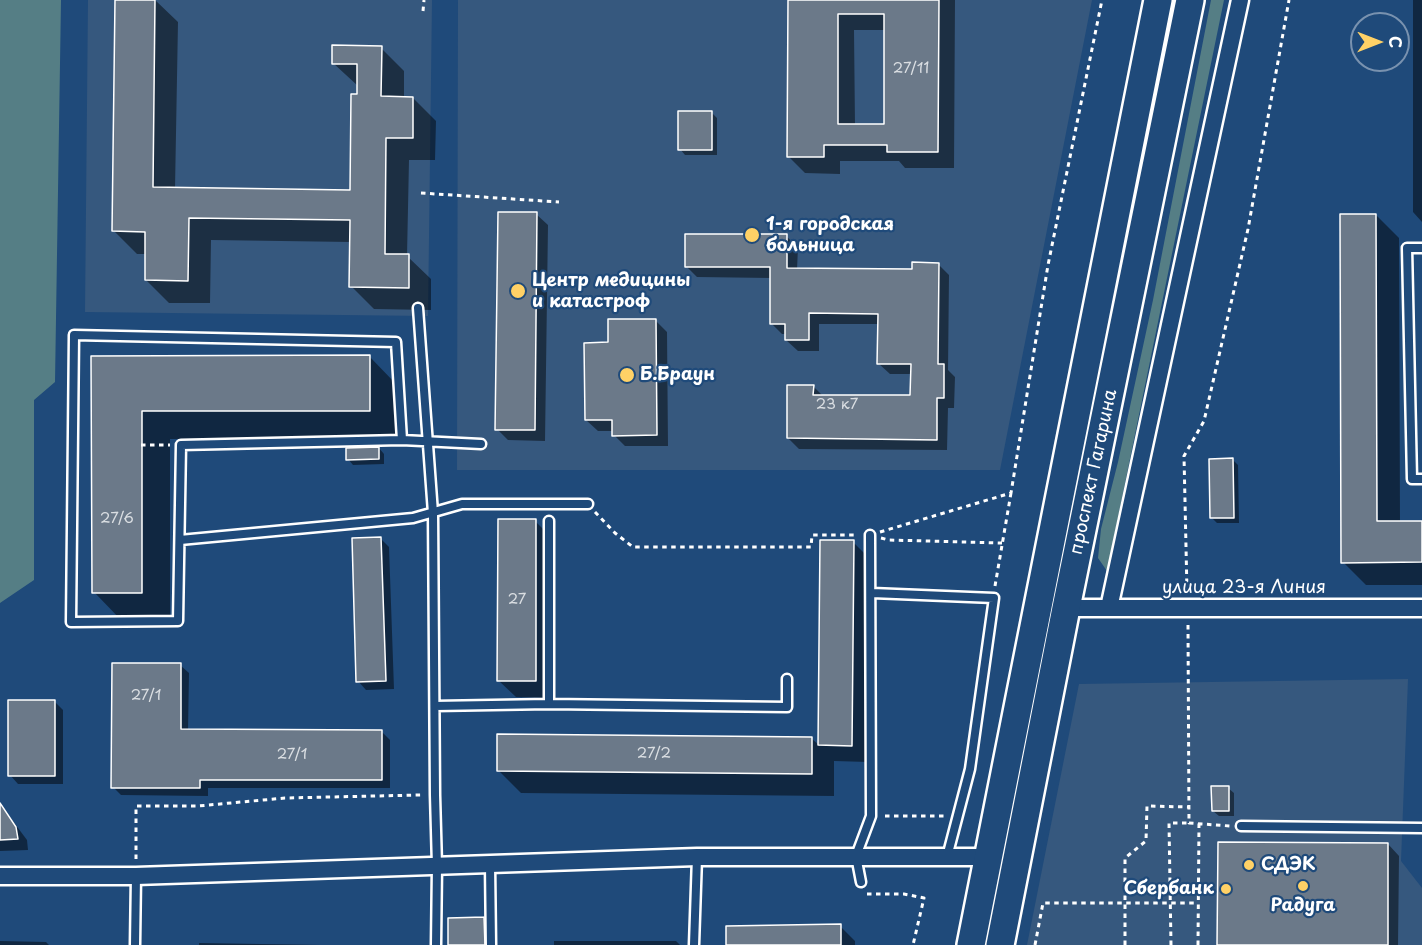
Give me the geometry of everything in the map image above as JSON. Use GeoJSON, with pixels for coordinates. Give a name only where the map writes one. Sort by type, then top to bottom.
{"type":"FeatureCollection","features":[{"type":"Feature","properties":{"kind":"main road","name":"проспект Гагарина"},"geometry":{"type":"LineString","coordinates":[[971,945],[1158,0]]}},
{"type":"Feature","properties":{"kind":"main road","name":"проспект Гагарина"},"geometry":{"type":"LineString","coordinates":[[1000,945],[1190,0]]}},
{"type":"Feature","properties":{"kind":"main road"},"geometry":{"type":"LineString","coordinates":[[988,857],[1017,862]]}},
{"type":"Feature","properties":{"kind":"street"},"geometry":{"type":"LineString","coordinates":[[1110,608],[1240,0]]}},
{"type":"Feature","properties":{"kind":"street","name":"улица 23-я Линия"},"geometry":{"type":"LineString","coordinates":[[1066,608],[1422,608]]}},
{"type":"Feature","properties":{"kind":"street"},"geometry":{"type":"LineString","coordinates":[[0,876],[136,876],[697,857],[988,857]]}},
{"type":"Feature","properties":{"kind":"lane"},"geometry":{"type":"LineString","coordinates":[[1422,248],[1407,248],[1412,479],[1422,479]]}},
{"type":"Feature","properties":{"kind":"lane"},"geometry":{"type":"LineString","coordinates":[[418,308],[434,513],[436,945]]}},
{"type":"Feature","properties":{"kind":"lane"},"geometry":{"type":"LineString","coordinates":[[402,440],[396,342],[74,335],[71,622],[178,621],[181,445],[402,440],[482,444]]}},
{"type":"Feature","properties":{"kind":"lane"},"geometry":{"type":"LineString","coordinates":[[180,540],[413,518],[462,504],[588,504]]}},
{"type":"Feature","properties":{"kind":"lane"},"geometry":{"type":"LineString","coordinates":[[549,521],[549,704]]}},
{"type":"Feature","properties":{"kind":"lane"},"geometry":{"type":"LineString","coordinates":[[861,882],[856,856],[871,816],[870,535]]}},
{"type":"Feature","properties":{"kind":"lane"},"geometry":{"type":"LineString","coordinates":[[872,593],[994,598],[970,769],[947,857]]}},
{"type":"Feature","properties":{"kind":"lane"},"geometry":{"type":"LineString","coordinates":[[435,706],[549,704],[787,707],[787,679]]}},
{"type":"Feature","properties":{"kind":"lane"},"geometry":{"type":"LineString","coordinates":[[1241,826],[1422,828]]}},
{"type":"Feature","properties":{"kind":"lane"},"geometry":{"type":"LineString","coordinates":[[694,945],[697,857]]}},
{"type":"Feature","properties":{"kind":"lane"},"geometry":{"type":"LineString","coordinates":[[490,864],[491,945]]}},
{"type":"Feature","properties":{"kind":"lane"},"geometry":{"type":"LineString","coordinates":[[135,945],[136,876]]}},
{"type":"Feature","properties":{"kind":"path"},"geometry":{"type":"LineString","coordinates":[[423,11],[424,0]]}},
{"type":"Feature","properties":{"kind":"path"},"geometry":{"type":"LineString","coordinates":[[994,598],[1048,265],[1102,0]]}},
{"type":"Feature","properties":{"kind":"path"},"geometry":{"type":"LineString","coordinates":[[1189,823],[1188,608],[1184,456],[1204,421],[1243,251],[1289,0]]}},
{"type":"Feature","properties":{"kind":"path"},"geometry":{"type":"LineString","coordinates":[[421,193],[560,202]]}},
{"type":"Feature","properties":{"kind":"path"},"geometry":{"type":"LineString","coordinates":[[141,445],[181,445]]}},
{"type":"Feature","properties":{"kind":"path"},"geometry":{"type":"LineString","coordinates":[[870,535],[1011,493]]}},
{"type":"Feature","properties":{"kind":"path"},"geometry":{"type":"LineString","coordinates":[[588,504],[633,547],[811,547],[812,535],[870,535],[889,540],[1002,543]]}},
{"type":"Feature","properties":{"kind":"path"},"geometry":{"type":"LineString","coordinates":[[136,876],[136,806],[198,806],[285,798],[435,795]]}},
{"type":"Feature","properties":{"kind":"path"},"geometry":{"type":"LineString","coordinates":[[1125,945],[1125,858],[1146,841],[1146,806],[1189,807]]}},
{"type":"Feature","properties":{"kind":"path"},"geometry":{"type":"LineString","coordinates":[[871,816],[947,816]]}},
{"type":"Feature","properties":{"kind":"path"},"geometry":{"type":"LineString","coordinates":[[1171,945],[1169,823],[1241,826]]}},
{"type":"Feature","properties":{"kind":"path"},"geometry":{"type":"LineString","coordinates":[[1198,945],[1199,823]]}},
{"type":"Feature","properties":{"kind":"path"},"geometry":{"type":"LineString","coordinates":[[864,894],[904,894],[924,898],[913,945]]}},
{"type":"Feature","properties":{"kind":"path"},"geometry":{"type":"LineString","coordinates":[[1035,945],[1043,903],[1198,903]]}},
{"type":"Feature","properties":{"kind":"shaded area"},"geometry":{"type":"Polygon","coordinates":[[[88,0],[432,0],[428,316],[85,312],[88,0]]]}},
{"type":"Feature","properties":{"kind":"shaded area","name":"1-я городская больница"},"geometry":{"type":"Polygon","coordinates":[[[458,0],[1092,0],[1000,470],[457,470],[458,0]]]}},
{"type":"Feature","properties":{"kind":"shaded area"},"geometry":{"type":"Polygon","coordinates":[[[1408,679],[1401,861],[1422,888],[1422,945],[1027,945],[1079,684],[1408,679]]]}},
{"type":"Feature","properties":{"kind":"green space"},"geometry":{"type":"Polygon","coordinates":[[[0,0],[61,0],[55,382],[34,400],[34,580],[0,603],[0,0]]]}},
{"type":"Feature","properties":{"kind":"green space"},"geometry":{"type":"Polygon","coordinates":[[[1211,0],[1224,0],[1107,571],[1098,558],[1101,529],[1153,300],[1211,0]]]}},
{"type":"Feature","properties":{"kind":"building"},"geometry":{"type":"Polygon","coordinates":[[[115,0],[155,0],[153,187],[350,190],[351,94],[357,94],[357,64],[332,64],[332,45],[382,46],[381,96],[413,97],[413,138],[386,138],[385,254],[409,254],[409,288],[349,287],[350,220],[189,218],[188,281],[145,280],[145,232],[112,231],[115,0]]]}},
{"type":"Feature","properties":{"kind":"building"},"geometry":{"type":"Polygon","coordinates":[[[788,0],[939,0],[938,152],[887,152],[887,145],[824,145],[824,157],[787,157],[788,0]],[[838,14],[838,124],[884,124],[884,14],[838,14]]]}},
{"type":"Feature","properties":{"kind":"building"},"geometry":{"type":"Polygon","coordinates":[[[678,111],[712,111],[712,150],[678,150],[678,111]]]}},
{"type":"Feature","properties":{"kind":"building"},"geometry":{"type":"Polygon","coordinates":[[[498,212],[537,212],[535,430],[495,430],[498,212]]]}},
{"type":"Feature","properties":{"kind":"building"},"geometry":{"type":"Polygon","coordinates":[[[1340,214],[1376,214],[1377,521],[1422,521],[1422,562],[1341,563],[1340,214]]]}},
{"type":"Feature","properties":{"kind":"building"},"geometry":{"type":"Polygon","coordinates":[[[685,234],[787,234],[787,268],[912,269],[912,262],[939,263],[938,364],[944,364],[944,398],[937,398],[937,440],[787,438],[787,385],[814,385],[813,395],[910,395],[911,364],[877,364],[878,314],[809,313],[809,340],[785,340],[785,324],[770,324],[770,267],[685,267],[685,234]]]}},
{"type":"Feature","properties":{"kind":"building"},"geometry":{"type":"Polygon","coordinates":[[[608,319],[656,319],[657,435],[612,436],[612,420],[585,420],[584,343],[608,342],[608,319]]]}},
{"type":"Feature","properties":{"kind":"building"},"geometry":{"type":"Polygon","coordinates":[[[370,355],[370,411],[142,411],[142,593],[92,593],[91,356],[370,355]]]}},
{"type":"Feature","properties":{"kind":"building"},"geometry":{"type":"Polygon","coordinates":[[[379,447],[379,459],[346,460],[346,448],[379,447]]]}},
{"type":"Feature","properties":{"kind":"building"},"geometry":{"type":"Polygon","coordinates":[[[1233,458],[1234,518],[1210,518],[1209,459],[1233,458]]]}},
{"type":"Feature","properties":{"kind":"building"},"geometry":{"type":"Polygon","coordinates":[[[498,519],[536,519],[536,681],[497,681],[498,519]]]}},
{"type":"Feature","properties":{"kind":"building"},"geometry":{"type":"Polygon","coordinates":[[[381,537],[386,681],[356,682],[352,538],[381,537]]]}},
{"type":"Feature","properties":{"kind":"building"},"geometry":{"type":"Polygon","coordinates":[[[820,540],[854,540],[852,746],[818,745],[820,540]]]}},
{"type":"Feature","properties":{"kind":"building"},"geometry":{"type":"Polygon","coordinates":[[[112,663],[181,663],[181,729],[382,730],[382,780],[200,780],[200,788],[111,788],[112,663]]]}},
{"type":"Feature","properties":{"kind":"building"},"geometry":{"type":"Polygon","coordinates":[[[8,700],[55,700],[55,776],[8,776],[8,700]]]}},
{"type":"Feature","properties":{"kind":"building"},"geometry":{"type":"Polygon","coordinates":[[[497,734],[812,737],[812,774],[497,771],[497,734]]]}},
{"type":"Feature","properties":{"kind":"building"},"geometry":{"type":"Polygon","coordinates":[[[1211,786],[1229,786],[1229,811],[1212,811],[1211,786]]]}},
{"type":"Feature","properties":{"kind":"building"},"geometry":{"type":"Polygon","coordinates":[[[0,803],[16,827],[18,839],[0,840],[0,803]]]}},
{"type":"Feature","properties":{"kind":"building","name":"Радуга"},"geometry":{"type":"Polygon","coordinates":[[[1218,842],[1388,843],[1388,945],[1217,945],[1218,842]]]}},
{"type":"Feature","properties":{"kind":"building"},"geometry":{"type":"Polygon","coordinates":[[[484,917],[485,945],[448,945],[448,918],[484,917]]]}},
{"type":"Feature","properties":{"kind":"building"},"geometry":{"type":"Polygon","coordinates":[[[841,924],[841,945],[726,945],[726,926],[841,924]]]}},
{"type":"Feature","properties":{"kind":"place","name":"1-я городская больница"},"geometry":{"type":"Point","coordinates":[752,235]}},
{"type":"Feature","properties":{"kind":"place","name":"Центр медицины и катастроф"},"geometry":{"type":"Point","coordinates":[518,291]}},
{"type":"Feature","properties":{"kind":"place","name":"Б.Браун"},"geometry":{"type":"Point","coordinates":[627,375]}},
{"type":"Feature","properties":{"kind":"place","name":"СДЭК"},"geometry":{"type":"Point","coordinates":[1249,865]}},
{"type":"Feature","properties":{"kind":"place","name":"Радуга"},"geometry":{"type":"Point","coordinates":[1303,886]}},
{"type":"Feature","properties":{"kind":"place","name":"Сбербанк"},"geometry":{"type":"Point","coordinates":[1226,889]}}]}
